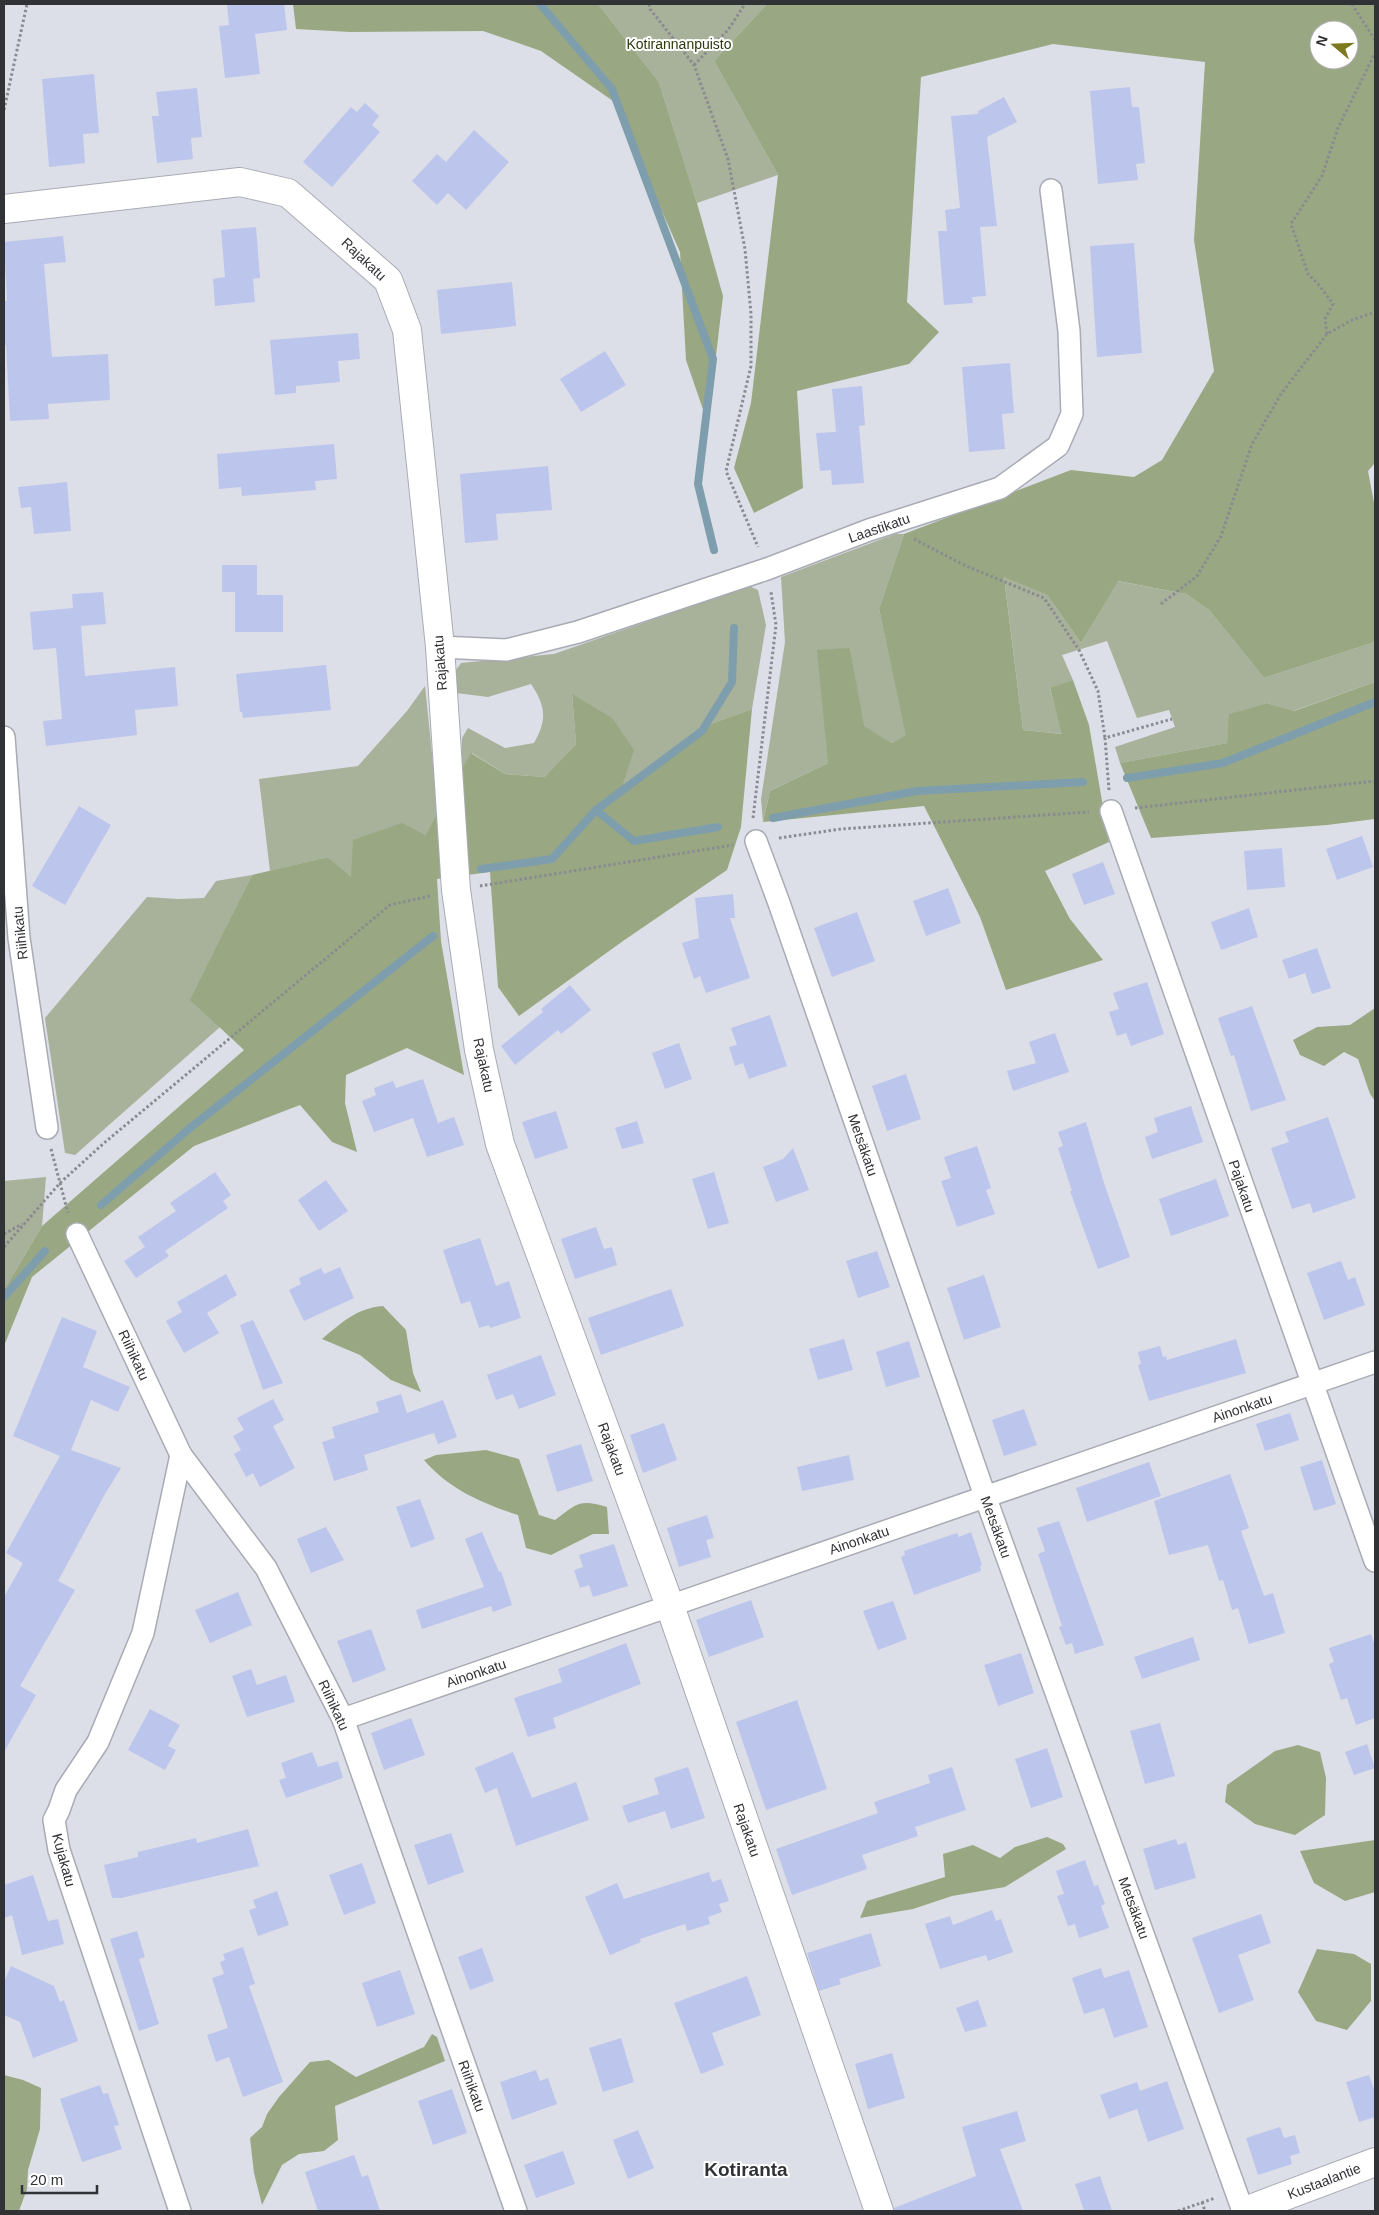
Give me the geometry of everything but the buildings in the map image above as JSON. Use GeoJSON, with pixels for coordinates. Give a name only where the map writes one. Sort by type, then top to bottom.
{"type":"FeatureCollection","features":[{"type":"Feature","properties":{"kind":"street","name":"Rajakatu"},"geometry":{"type":"LineString","coordinates":[[4,209],[240,182],[288,193],[388,280],[407,330],[440,646],[456,890],[479,1050],[500,1144],[670,1606],[879,2211]]}},
{"type":"Feature","properties":{"kind":"street","name":"Laastikatu"},"geometry":{"type":"LineString","coordinates":[[440,646],[506,650],[578,632],[767,569],[894,522],[1000,488],[1058,446],[1072,414],[1069,331],[1051,190]]}},
{"type":"Feature","properties":{"kind":"street","name":"Riihikatu"},"geometry":{"type":"LineString","coordinates":[[4,737],[12,938],[47,1128]]}},
{"type":"Feature","properties":{"kind":"street","name":"Pajakatu"},"geometry":{"type":"LineString","coordinates":[[1110,811],[1375,1561]]}},
{"type":"Feature","properties":{"kind":"street","name":"Metsäkatu"},"geometry":{"type":"LineString","coordinates":[[756,841],[779,902],[985,1496],[1244,2211]]}},
{"type":"Feature","properties":{"kind":"street","name":"Riihikatu"},"geometry":{"type":"LineString","coordinates":[[77,1234],[181,1455],[266,1568],[343,1719],[516,2211]]}},
{"type":"Feature","properties":{"kind":"street","name":"Ainonkatu"},"geometry":{"type":"LineString","coordinates":[[343,1719],[1375,1362]]}},
{"type":"Feature","properties":{"kind":"street","name":"Kujakatu"},"geometry":{"type":"LineString","coordinates":[[180,2211],[59,1850],[54,1820],[66,1790],[98,1742],[143,1633],[181,1455]]}},
{"type":"Feature","properties":{"kind":"street","name":"Kustaalantie"},"geometry":{"type":"LineString","coordinates":[[1244,2211],[1375,2162]]}},
{"type":"Feature","properties":{"kind":"path"},"geometry":{"type":"LineString","coordinates":[[4,110],[27,4]]}},
{"type":"Feature","properties":{"kind":"path"},"geometry":{"type":"LineString","coordinates":[[649,4],[694,65],[728,159],[745,249],[751,314],[751,366],[726,472],[767,569],[776,624],[752,822],[756,841]]}},
{"type":"Feature","properties":{"kind":"path"},"geometry":{"type":"LineString","coordinates":[[694,65],[728,30],[745,4]]}},
{"type":"Feature","properties":{"kind":"path"},"geometry":{"type":"LineString","coordinates":[[1352,4],[1375,40]]}},
{"type":"Feature","properties":{"kind":"path"},"geometry":{"type":"LineString","coordinates":[[1327,334],[1325,319],[1333,304],[1308,274],[1290,224],[1322,176],[1338,128],[1375,53]]}},
{"type":"Feature","properties":{"kind":"path"},"geometry":{"type":"LineString","coordinates":[[1161,604],[1197,576],[1221,536],[1252,444],[1281,394],[1327,334],[1375,312]]}},
{"type":"Feature","properties":{"kind":"path"},"geometry":{"type":"LineString","coordinates":[[894,522],[919,543],[966,566],[1044,598],[1079,650],[1098,691],[1105,738],[1110,811]]}},
{"type":"Feature","properties":{"kind":"path"},"geometry":{"type":"LineString","coordinates":[[1105,738],[1172,719]]}},
{"type":"Feature","properties":{"kind":"path"},"geometry":{"type":"LineString","coordinates":[[4,1247],[60,1184],[104,1143],[390,905],[456,890],[841,829],[1110,811],[1375,781]]}},
{"type":"Feature","properties":{"kind":"path"},"geometry":{"type":"LineString","coordinates":[[47,1128],[69,1218],[77,1234]]}},
{"type":"Feature","properties":{"kind":"path"},"geometry":{"type":"LineString","coordinates":[[4,1234],[25,1223]]}},
{"type":"Feature","properties":{"kind":"path"},"geometry":{"type":"LineString","coordinates":[[1202,2202],[1205,2211]]}},
{"type":"Feature","properties":{"kind":"green space"},"geometry":{"type":"Polygon","coordinates":[[[293,4],[598,4],[659,82],[697,203],[723,296],[708,424],[686,360],[680,252],[613,101],[541,51],[483,31],[350,32],[296,29],[293,4]]]}},
{"type":"Feature","properties":{"kind":"green space","name":"Kotirannanpuisto"},"geometry":{"type":"Polygon","coordinates":[[[598,4],[767,4],[714,61],[778,175],[697,203],[659,82],[598,4]]]}},
{"type":"Feature","properties":{"kind":"green space"},"geometry":{"type":"Polygon","coordinates":[[[767,4],[1375,4],[1375,463],[1368,471],[1375,508],[1375,642],[1264,678],[1209,610],[1186,594],[1118,581],[1081,643],[1047,595],[1004,577],[1023,730],[1062,734],[1050,688],[1073,680],[1089,725],[1109,842],[1045,871],[1070,919],[1103,960],[1006,990],[980,917],[924,806],[763,822],[770,791],[828,763],[817,650],[850,648],[864,726],[892,743],[906,735],[879,609],[904,534],[1071,470],[1134,477],[1162,460],[1214,371],[1194,240],[1205,62],[1053,44],[921,77],[907,302],[939,332],[909,364],[797,391],[803,488],[754,513],[734,468],[751,403],[778,175],[714,61],[767,4]]]}},
{"type":"Feature","properties":{"kind":"green space"},"geometry":{"type":"Polygon","coordinates":[[[895,534],[904,534],[879,609],[907,735],[892,743],[863,726],[850,648],[828,763],[770,791],[763,822],[761,799],[785,642],[781,577],[895,534]]]}},
{"type":"Feature","properties":{"kind":"green space"},"geometry":{"type":"Polygon","coordinates":[[[1004,576],[1047,595],[1081,643],[1117,581],[1186,594],[1209,610],[1264,678],[1375,642],[1375,682],[1293,711],[1267,703],[1230,714],[1227,743],[1120,763],[1115,747],[1175,727],[1169,710],[1137,718],[1107,641],[1062,655],[1073,680],[1050,689],[1063,734],[1023,730],[1004,576]]]}},
{"type":"Feature","properties":{"kind":"green space"},"geometry":{"type":"Polygon","coordinates":[[[749,586],[758,590],[766,625],[752,709],[713,723],[621,788],[572,694],[576,744],[544,777],[505,774],[472,753],[461,771],[462,738],[468,728],[505,748],[534,743],[541,727],[543,712],[531,684],[488,697],[456,693],[453,674],[461,663],[554,654],[749,586]]]}},
{"type":"Feature","properties":{"kind":"green space"},"geometry":{"type":"Polygon","coordinates":[[[1375,682],[1375,819],[1327,825],[1151,838],[1120,763],[1227,743],[1229,714],[1267,703],[1294,711],[1375,682]]]}},
{"type":"Feature","properties":{"kind":"green space"},"geometry":{"type":"Polygon","coordinates":[[[425,686],[438,812],[425,835],[351,878],[328,857],[270,871],[259,779],[358,766],[407,711],[425,686]]]}},
{"type":"Feature","properties":{"kind":"green space"},"geometry":{"type":"Polygon","coordinates":[[[572,694],[612,718],[634,750],[622,787],[713,723],[752,709],[741,827],[727,870],[623,941],[519,1016],[498,987],[490,872],[437,879],[441,941],[464,1075],[407,1048],[346,1075],[345,1103],[357,1152],[332,1142],[300,1105],[194,1146],[32,1277],[4,1346],[4,1290],[42,1226],[244,1050],[190,1000],[252,875],[328,857],[351,877],[353,840],[402,823],[425,835],[471,753],[505,774],[544,777],[576,744],[572,694]]]}},
{"type":"Feature","properties":{"kind":"green space"},"geometry":{"type":"Polygon","coordinates":[[[252,875],[191,1000],[220,1027],[75,1155],[65,1153],[45,1018],[147,897],[204,898],[216,881],[252,875]]]}},
{"type":"Feature","properties":{"kind":"green space"},"geometry":{"type":"Polygon","coordinates":[[[1375,1008],[1375,1101],[1370,1094],[1358,1059],[1344,1052],[1324,1066],[1300,1055],[1293,1040],[1317,1027],[1350,1025],[1375,1008]]]}},
{"type":"Feature","properties":{"kind":"green space"},"geometry":{"type":"Polygon","coordinates":[[[46,1177],[42,1226],[4,1290],[4,1181],[46,1177]]]}},
{"type":"Feature","properties":{"kind":"green space"},"geometry":{"type":"Polygon","coordinates":[[[383,1306],[406,1330],[413,1373],[421,1392],[391,1380],[360,1355],[322,1339],[357,1313],[383,1306]]]}},
{"type":"Feature","properties":{"kind":"green space"},"geometry":{"type":"Polygon","coordinates":[[[486,1450],[519,1459],[539,1515],[555,1520],[579,1504],[590,1503],[607,1507],[609,1534],[593,1534],[551,1555],[526,1548],[518,1515],[466,1494],[444,1479],[424,1460],[436,1455],[486,1450]]]}},
{"type":"Feature","properties":{"kind":"green space"},"geometry":{"type":"Polygon","coordinates":[[[1298,1745],[1320,1752],[1326,1778],[1325,1815],[1295,1835],[1255,1824],[1225,1802],[1227,1785],[1275,1751],[1298,1745]]]}},
{"type":"Feature","properties":{"kind":"green space"},"geometry":{"type":"Polygon","coordinates":[[[1047,1837],[1063,1844],[1066,1849],[1005,1887],[952,1896],[913,1909],[860,1918],[867,1901],[945,1877],[943,1854],[973,1845],[1000,1858],[1015,1847],[1047,1837]]]}},
{"type":"Feature","properties":{"kind":"green space"},"geometry":{"type":"Polygon","coordinates":[[[1375,1840],[1375,1892],[1345,1901],[1314,1883],[1300,1851],[1375,1840]]]}},
{"type":"Feature","properties":{"kind":"green space"},"geometry":{"type":"Polygon","coordinates":[[[1317,1949],[1354,1954],[1371,1964],[1371,2001],[1347,2030],[1316,2021],[1298,1992],[1317,1949]]]}},
{"type":"Feature","properties":{"kind":"green space"},"geometry":{"type":"Polygon","coordinates":[[[432,2034],[437,2037],[445,2061],[335,2106],[338,2140],[324,2151],[299,2154],[282,2165],[262,2205],[254,2173],[250,2138],[262,2127],[267,2114],[279,2097],[310,2062],[329,2060],[356,2077],[424,2047],[432,2034]]]}},
{"type":"Feature","properties":{"kind":"green space"},"geometry":{"type":"Polygon","coordinates":[[[4,2075],[23,2080],[41,2088],[40,2129],[28,2170],[27,2189],[19,2211],[4,2211],[4,2075]]]}},
{"type":"Feature","properties":{"kind":"waterway"},"geometry":{"type":"LineString","coordinates":[[540,4],[612,89],[713,359],[698,484],[714,550]]}},
{"type":"Feature","properties":{"kind":"waterway"},"geometry":{"type":"LineString","coordinates":[[481,869],[552,859],[596,810],[702,731],[732,682],[734,628]]}},
{"type":"Feature","properties":{"kind":"waterway"},"geometry":{"type":"LineString","coordinates":[[1127,778],[1223,763],[1375,702]]}},
{"type":"Feature","properties":{"kind":"waterway"},"geometry":{"type":"LineString","coordinates":[[773,818],[917,791],[1083,782]]}},
{"type":"Feature","properties":{"kind":"waterway"},"geometry":{"type":"LineString","coordinates":[[596,810],[634,841],[718,827]]}},
{"type":"Feature","properties":{"kind":"waterway"},"geometry":{"type":"LineString","coordinates":[[101,1205],[190,1128],[433,936]]}},
{"type":"Feature","properties":{"kind":"waterway"},"geometry":{"type":"LineString","coordinates":[[4,1297],[45,1251]]}},
{"type":"Feature","properties":{"kind":"district","name":"Kotiranta"},"geometry":{"type":"Point","coordinates":[746,2169]}}]}
